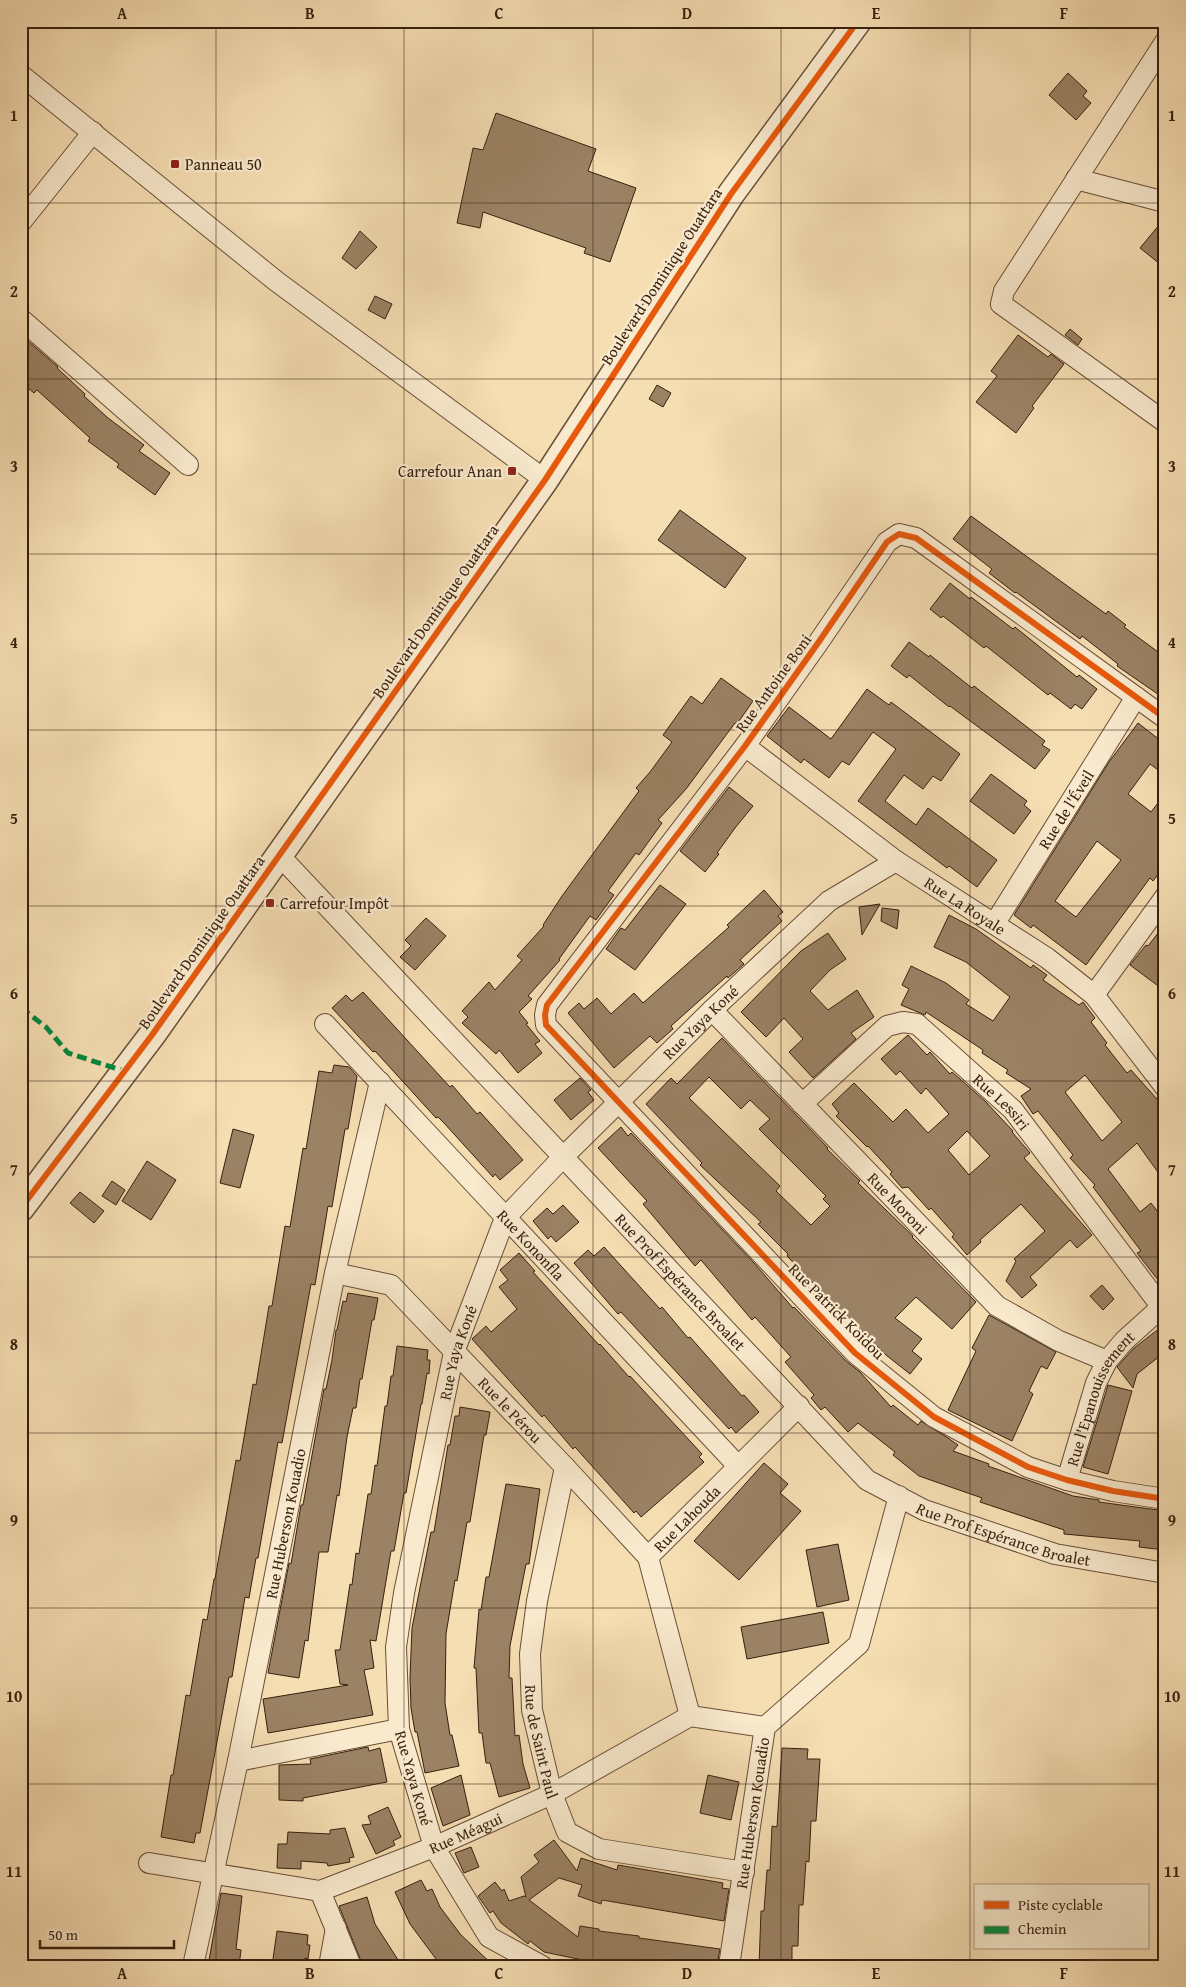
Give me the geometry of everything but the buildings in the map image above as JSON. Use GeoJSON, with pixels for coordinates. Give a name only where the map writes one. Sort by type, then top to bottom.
{"type":"FeatureCollection","features":[{"type":"Feature","properties":{"kind":"street","name":"Boulevard Dominique Ouattara"},"geometry":{"type":"LineString","coordinates":[[21,1208],[152,1035],[545,480],[731,194],[858,21]]}},
{"type":"Feature","properties":{"kind":"street"},"geometry":{"type":"LineString","coordinates":[[1165,42],[1004,291],[1001,304],[1165,422]]}},
{"type":"Feature","properties":{"kind":"street"},"geometry":{"type":"LineString","coordinates":[[21,74],[276,281],[545,480]]}},
{"type":"Feature","properties":{"kind":"street"},"geometry":{"type":"LineString","coordinates":[[21,222],[93,132]]}},
{"type":"Feature","properties":{"kind":"street"},"geometry":{"type":"LineString","coordinates":[[1076,179],[1165,202]]}},
{"type":"Feature","properties":{"kind":"street"},"geometry":{"type":"LineString","coordinates":[[21,319],[188,465]]}},
{"type":"Feature","properties":{"kind":"street","name":"Rue Antoine Boni"},"geometry":{"type":"LineString","coordinates":[[619,1102],[546,1025],[547,1005],[744,746],[887,542],[899,534],[916,538],[1165,718]]}},
{"type":"Feature","properties":{"kind":"street","name":"Rue de l'Éveil"},"geometry":{"type":"LineString","coordinates":[[995,923],[1136,697]]}},
{"type":"Feature","properties":{"kind":"street","name":"Rue La Royale"},"geometry":{"type":"LineString","coordinates":[[744,746],[896,861],[1047,958],[1094,995],[1165,1087]]}},
{"type":"Feature","properties":{"kind":"street","name":"Rue Prof Espérance Broalet"},"geometry":{"type":"LineString","coordinates":[[280,855],[867,1480],[924,1510],[1055,1554],[1165,1574]]}},
{"type":"Feature","properties":{"kind":"street","name":"Rue Yaya Koné"},"geometry":{"type":"LineString","coordinates":[[542,1966],[489,1936],[434,1847],[399,1729],[396,1647],[404,1592],[454,1352],[505,1218],[564,1156],[712,1010],[829,901],[896,861]]}},
{"type":"Feature","properties":{"kind":"street"},"geometry":{"type":"LineString","coordinates":[[1094,995],[1165,897]]}},
{"type":"Feature","properties":{"kind":"street","name":"Rue Moroni"},"geometry":{"type":"LineString","coordinates":[[712,1010],[997,1306],[1059,1341],[1106,1361]]}},
{"type":"Feature","properties":{"kind":"street","name":"Rue Lessiri"},"geometry":{"type":"LineString","coordinates":[[802,1104],[887,1026],[903,1022],[917,1024],[1013,1110],[1163,1305]]}},
{"type":"Feature","properties":{"kind":"street","name":"Rue Kononfla"},"geometry":{"type":"LineString","coordinates":[[325,1024],[738,1466]]}},
{"type":"Feature","properties":{"kind":"street","name":"Rue Huberson Kouadio"},"geometry":{"type":"LineString","coordinates":[[193,1966],[238,1761],[335,1273],[380,1082]]}},
{"type":"Feature","properties":{"kind":"street","name":"Rue Patrick Koidou"},"geometry":{"type":"LineString","coordinates":[[619,1102],[855,1353],[934,1416],[1028,1467],[1067,1480],[1113,1491],[1165,1499]]}},
{"type":"Feature","properties":{"kind":"street","name":"Rue le Pérou"},"geometry":{"type":"LineString","coordinates":[[335,1273],[391,1285],[648,1557]]}},
{"type":"Feature","properties":{"kind":"street","name":"Rue l'Epanouissement"},"geometry":{"type":"LineString","coordinates":[[1067,1480],[1096,1382],[1106,1361],[1124,1341],[1163,1305]]}},
{"type":"Feature","properties":{"kind":"street","name":"Rue Lahouda"},"geometry":{"type":"LineString","coordinates":[[690,1716],[648,1557],[799,1406]]}},
{"type":"Feature","properties":{"kind":"street","name":"Rue de Saint Paul"},"geometry":{"type":"LineString","coordinates":[[565,1467],[537,1601],[530,1654],[532,1710],[552,1794],[567,1832],[599,1849],[744,1872]]}},
{"type":"Feature","properties":{"kind":"street","name":"Rue Huberson Kouadio"},"geometry":{"type":"LineString","coordinates":[[729,1966],[765,1727],[859,1644],[899,1496]]}},
{"type":"Feature","properties":{"kind":"street"},"geometry":{"type":"LineString","coordinates":[[690,1716],[765,1727]]}},
{"type":"Feature","properties":{"kind":"street","name":"Rue Méagui"},"geometry":{"type":"LineString","coordinates":[[320,1891],[434,1847],[552,1794],[690,1716]]}},
{"type":"Feature","properties":{"kind":"street"},"geometry":{"type":"LineString","coordinates":[[238,1761],[399,1729]]}},
{"type":"Feature","properties":{"kind":"street"},"geometry":{"type":"LineString","coordinates":[[149,1863],[320,1891],[351,1966]]}},
{"type":"Feature","properties":{"kind":"street"},"geometry":{"type":"LineString","coordinates":[[329,1966],[336,1928]]}},
{"type":"Feature","properties":{"kind":"marked path"},"geometry":{"type":"LineString","coordinates":[[21,1008],[46,1027],[68,1053],[124,1071]]}},
{"type":"Feature","properties":{"kind":"cycle path"},"geometry":{"type":"LineString","coordinates":[[21,1208],[152,1035],[545,480],[731,194],[858,21]]}},
{"type":"Feature","properties":{"kind":"cycle path"},"geometry":{"type":"LineString","coordinates":[[1165,718],[916,538],[899,534],[887,542],[745,746],[547,1005],[545,1015],[546,1025],[855,1353],[934,1417],[1028,1467],[1067,1480],[1113,1491],[1165,1499]]}},
{"type":"Feature","properties":{"kind":"place","name":"Panneau 50"},"geometry":{"type":"Point","coordinates":[175,164]}},
{"type":"Feature","properties":{"kind":"place","name":"Carrefour Anan"},"geometry":{"type":"Point","coordinates":[512,471]}},
{"type":"Feature","properties":{"kind":"place","name":"Carrefour Impôt"},"geometry":{"type":"Point","coordinates":[270,903]}}]}
